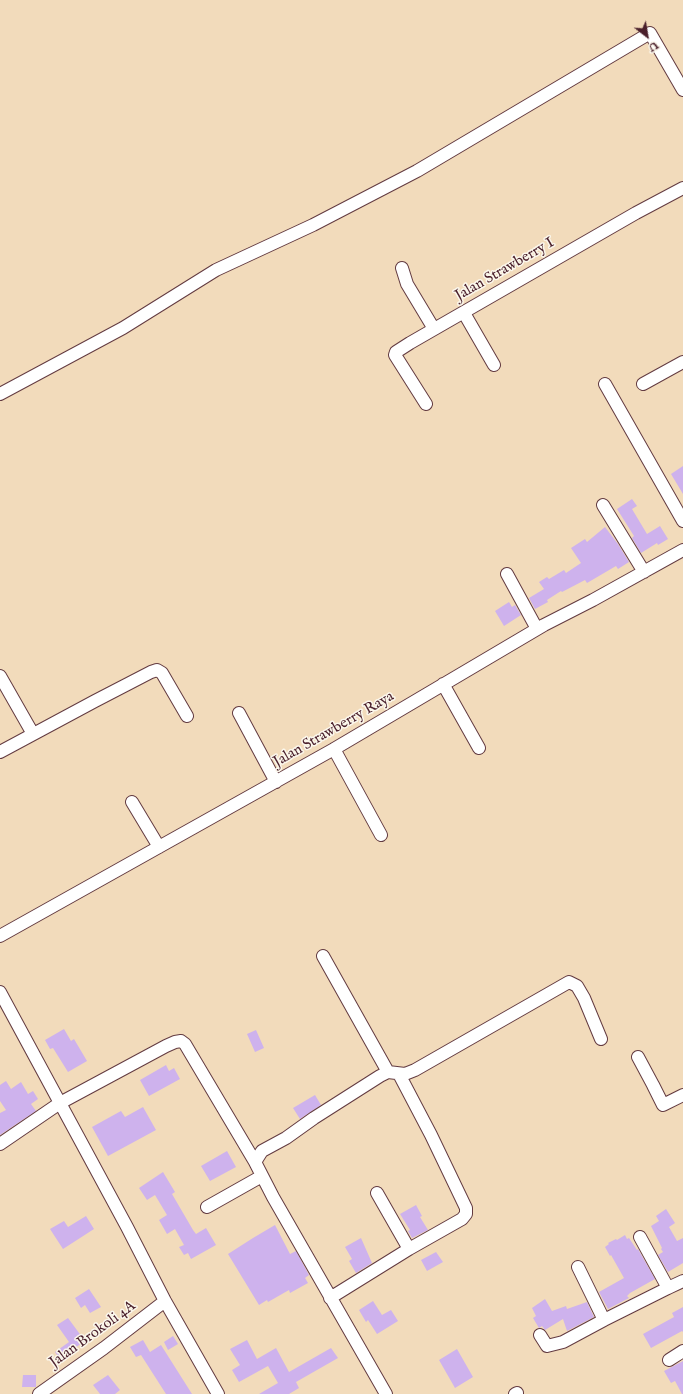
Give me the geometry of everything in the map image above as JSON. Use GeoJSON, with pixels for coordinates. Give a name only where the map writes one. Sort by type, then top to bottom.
{"type":"FeatureCollection","features":[{"type":"Feature","properties":{"kind":"street"},"geometry":{"type":"LineString","coordinates":[[1,390],[123,328],[216,270],[313,226],[417,171],[650,33],[683,90]]}},
{"type":"Feature","properties":{"kind":"street","name":"Jalan Strawberry I"},"geometry":{"type":"LineString","coordinates":[[426,404],[395,356],[396,352],[636,213],[683,188]]}},
{"type":"Feature","properties":{"kind":"street"},"geometry":{"type":"LineString","coordinates":[[402,268],[407,284],[434,329]]}},
{"type":"Feature","properties":{"kind":"street"},"geometry":{"type":"LineString","coordinates":[[464,312],[494,366]]}},
{"type":"Feature","properties":{"kind":"street"},"geometry":{"type":"LineString","coordinates":[[643,384],[683,362]]}},
{"type":"Feature","properties":{"kind":"street"},"geometry":{"type":"LineString","coordinates":[[605,384],[683,521]]}},
{"type":"Feature","properties":{"kind":"street"},"geometry":{"type":"LineString","coordinates":[[603,505],[644,572]]}},
{"type":"Feature","properties":{"kind":"street","name":"Jalan Strawberry Raya"},"geometry":{"type":"LineString","coordinates":[[0,936],[334,749],[537,629],[683,550]]}},
{"type":"Feature","properties":{"kind":"street"},"geometry":{"type":"LineString","coordinates":[[507,574],[537,629]]}},
{"type":"Feature","properties":{"kind":"street"},"geometry":{"type":"LineString","coordinates":[[0,752],[95,701],[157,670],[162,673],[187,716]]}},
{"type":"Feature","properties":{"kind":"street"},"geometry":{"type":"LineString","coordinates":[[0,676],[33,734]]}},
{"type":"Feature","properties":{"kind":"street"},"geometry":{"type":"LineString","coordinates":[[443,684],[479,748]]}},
{"type":"Feature","properties":{"kind":"street"},"geometry":{"type":"LineString","coordinates":[[238,713],[276,782]]}},
{"type":"Feature","properties":{"kind":"street"},"geometry":{"type":"LineString","coordinates":[[334,749],[382,835]]}},
{"type":"Feature","properties":{"kind":"street"},"geometry":{"type":"LineString","coordinates":[[132,802],[160,847]]}},
{"type":"Feature","properties":{"kind":"street"},"geometry":{"type":"LineString","coordinates":[[323,956],[431,1135],[466,1208],[466,1214],[462,1219],[330,1298]]}},
{"type":"Feature","properties":{"kind":"street"},"geometry":{"type":"LineString","coordinates":[[255,1162],[262,1151],[286,1138],[320,1114],[380,1076],[393,1073],[405,1074],[415,1070],[569,982],[577,986],[584,998],[601,1039]]}},
{"type":"Feature","properties":{"kind":"street"},"geometry":{"type":"LineString","coordinates":[[0,992],[165,1301],[218,1394]]}},
{"type":"Feature","properties":{"kind":"street"},"geometry":{"type":"LineString","coordinates":[[0,1144],[60,1103],[166,1046],[181,1041],[189,1048],[386,1394]]}},
{"type":"Feature","properties":{"kind":"street"},"geometry":{"type":"LineString","coordinates":[[638,1057],[654,1084],[663,1105],[683,1094]]}},
{"type":"Feature","properties":{"kind":"street"},"geometry":{"type":"LineString","coordinates":[[207,1207],[262,1176]]}},
{"type":"Feature","properties":{"kind":"street"},"geometry":{"type":"LineString","coordinates":[[377,1193],[410,1249]]}},
{"type":"Feature","properties":{"kind":"street"},"geometry":{"type":"LineString","coordinates":[[640,1237],[668,1288]]}},
{"type":"Feature","properties":{"kind":"street"},"geometry":{"type":"LineString","coordinates":[[578,1267],[604,1320]]}},
{"type":"Feature","properties":{"kind":"street"},"geometry":{"type":"LineString","coordinates":[[540,1335],[547,1346],[563,1342],[683,1281]]}},
{"type":"Feature","properties":{"kind":"street","name":"Jalan Brokoli 4A"},"geometry":{"type":"LineString","coordinates":[[39,1394],[104,1348],[165,1301]]}},
{"type":"Feature","properties":{"kind":"street"},"geometry":{"type":"LineString","coordinates":[[668,1360],[683,1351]]}},
{"type":"Feature","properties":{"kind":"building"},"geometry":{"type":"Polygon","coordinates":[[[683,466],[683,494],[671,474],[683,466]]]}},
{"type":"Feature","properties":{"kind":"building"},"geometry":{"type":"Polygon","coordinates":[[[632,499],[637,506],[632,509],[647,534],[660,526],[668,539],[658,545],[657,543],[641,553],[632,538],[634,536],[617,509],[632,499]]]}},
{"type":"Feature","properties":{"kind":"building"},"geometry":{"type":"Polygon","coordinates":[[[605,527],[629,562],[618,569],[616,566],[587,583],[585,580],[562,592],[561,591],[547,600],[548,602],[535,609],[529,598],[544,589],[539,582],[547,577],[549,579],[564,570],[566,573],[581,563],[571,548],[585,539],[587,542],[605,527]]]}},
{"type":"Feature","properties":{"kind":"building"},"geometry":{"type":"Polygon","coordinates":[[[509,602],[512,607],[515,605],[521,615],[504,626],[495,611],[509,602]]]}},
{"type":"Feature","properties":{"kind":"building"},"geometry":{"type":"Polygon","coordinates":[[[64,1029],[71,1041],[74,1039],[87,1061],[68,1072],[53,1048],[50,1049],[45,1040],[64,1029]]]}},
{"type":"Feature","properties":{"kind":"building"},"geometry":{"type":"Polygon","coordinates":[[[256,1030],[264,1048],[255,1052],[247,1034],[256,1030]]]}},
{"type":"Feature","properties":{"kind":"building"},"geometry":{"type":"Polygon","coordinates":[[[166,1065],[169,1071],[174,1068],[180,1079],[149,1096],[140,1080],[166,1065]]]}},
{"type":"Feature","properties":{"kind":"building"},"geometry":{"type":"Polygon","coordinates":[[[6,1081],[11,1089],[21,1082],[28,1094],[33,1091],[38,1099],[31,1104],[36,1111],[0,1135],[0,1113],[6,1110],[0,1101],[0,1085],[6,1081]]]}},
{"type":"Feature","properties":{"kind":"building"},"geometry":{"type":"Polygon","coordinates":[[[315,1095],[321,1105],[300,1119],[293,1108],[315,1095]]]}},
{"type":"Feature","properties":{"kind":"building"},"geometry":{"type":"Polygon","coordinates":[[[143,1107],[156,1130],[108,1156],[92,1127],[121,1111],[125,1117],[143,1107]]]}},
{"type":"Feature","properties":{"kind":"building"},"geometry":{"type":"Polygon","coordinates":[[[227,1151],[236,1167],[210,1181],[201,1166],[227,1151]]]}},
{"type":"Feature","properties":{"kind":"building"},"geometry":{"type":"Polygon","coordinates":[[[163,1172],[175,1192],[172,1194],[193,1230],[196,1234],[206,1228],[216,1245],[191,1259],[188,1253],[184,1255],[179,1247],[184,1245],[175,1229],[167,1234],[159,1220],[167,1215],[155,1195],[147,1200],[139,1188],[163,1172]]]}},
{"type":"Feature","properties":{"kind":"building"},"geometry":{"type":"Polygon","coordinates":[[[416,1205],[422,1216],[420,1217],[428,1230],[412,1238],[408,1231],[410,1230],[400,1214],[416,1205]]]}},
{"type":"Feature","properties":{"kind":"building"},"geometry":{"type":"Polygon","coordinates":[[[666,1209],[675,1223],[669,1227],[677,1241],[683,1238],[683,1263],[668,1272],[658,1255],[663,1252],[651,1226],[659,1221],[656,1216],[666,1209]]]}},
{"type":"Feature","properties":{"kind":"building"},"geometry":{"type":"Polygon","coordinates":[[[86,1216],[94,1229],[63,1249],[50,1229],[64,1221],[68,1227],[86,1216]]]}},
{"type":"Feature","properties":{"kind":"building"},"geometry":{"type":"Polygon","coordinates":[[[275,1225],[290,1254],[296,1251],[309,1275],[305,1278],[308,1283],[290,1293],[289,1290],[268,1302],[267,1300],[259,1305],[228,1254],[275,1225]]]}},
{"type":"Feature","properties":{"kind":"building"},"geometry":{"type":"Polygon","coordinates":[[[625,1235],[627,1239],[629,1238],[637,1250],[638,1249],[655,1279],[630,1293],[627,1296],[629,1298],[608,1309],[599,1292],[624,1278],[605,1247],[609,1244],[608,1243],[625,1235]]]}},
{"type":"Feature","properties":{"kind":"building"},"geometry":{"type":"Polygon","coordinates":[[[361,1238],[372,1263],[356,1273],[349,1261],[352,1259],[345,1247],[361,1238]]]}},
{"type":"Feature","properties":{"kind":"building"},"geometry":{"type":"Polygon","coordinates":[[[436,1252],[443,1262],[427,1271],[421,1260],[436,1252]]]}},
{"type":"Feature","properties":{"kind":"building"},"geometry":{"type":"Polygon","coordinates":[[[89,1289],[101,1307],[90,1313],[85,1305],[81,1308],[75,1298],[89,1289]]]}},
{"type":"Feature","properties":{"kind":"building"},"geometry":{"type":"Polygon","coordinates":[[[545,1299],[552,1311],[566,1306],[567,1309],[587,1302],[594,1317],[567,1331],[563,1319],[545,1330],[542,1326],[539,1328],[533,1318],[536,1316],[532,1308],[545,1299]]]}},
{"type":"Feature","properties":{"kind":"building"},"geometry":{"type":"Polygon","coordinates":[[[373,1301],[382,1315],[391,1310],[398,1321],[377,1334],[368,1320],[366,1322],[359,1310],[373,1301]]]}},
{"type":"Feature","properties":{"kind":"building"},"geometry":{"type":"Polygon","coordinates":[[[683,1307],[683,1332],[682,1331],[651,1348],[643,1334],[674,1317],[672,1313],[683,1307]]]}},
{"type":"Feature","properties":{"kind":"building"},"geometry":{"type":"Polygon","coordinates":[[[68,1318],[85,1341],[69,1352],[71,1356],[62,1362],[55,1352],[69,1342],[57,1325],[68,1318]]]}},
{"type":"Feature","properties":{"kind":"building"},"geometry":{"type":"Polygon","coordinates":[[[173,1336],[178,1344],[168,1350],[164,1342],[173,1336]]]}},
{"type":"Feature","properties":{"kind":"building"},"geometry":{"type":"Polygon","coordinates":[[[143,1340],[150,1352],[161,1345],[192,1394],[166,1394],[141,1355],[136,1357],[130,1347],[143,1340]]]}},
{"type":"Feature","properties":{"kind":"building"},"geometry":{"type":"Polygon","coordinates":[[[247,1340],[257,1359],[276,1348],[289,1372],[331,1348],[338,1358],[296,1382],[299,1388],[289,1394],[259,1394],[278,1383],[268,1366],[239,1382],[232,1370],[240,1365],[230,1349],[247,1340]]]}},
{"type":"Feature","properties":{"kind":"building"},"geometry":{"type":"Polygon","coordinates":[[[457,1349],[473,1377],[455,1388],[439,1360],[457,1349]]]}},
{"type":"Feature","properties":{"kind":"building"},"geometry":{"type":"Polygon","coordinates":[[[683,1361],[682,1394],[675,1381],[671,1383],[664,1371],[683,1361]]]}},
{"type":"Feature","properties":{"kind":"building"},"geometry":{"type":"Polygon","coordinates":[[[23,1375],[36,1375],[36,1387],[22,1387],[23,1375]]]}},
{"type":"Feature","properties":{"kind":"building"},"geometry":{"type":"Polygon","coordinates":[[[108,1375],[120,1390],[115,1394],[100,1394],[93,1385],[108,1375]]]}}]}
